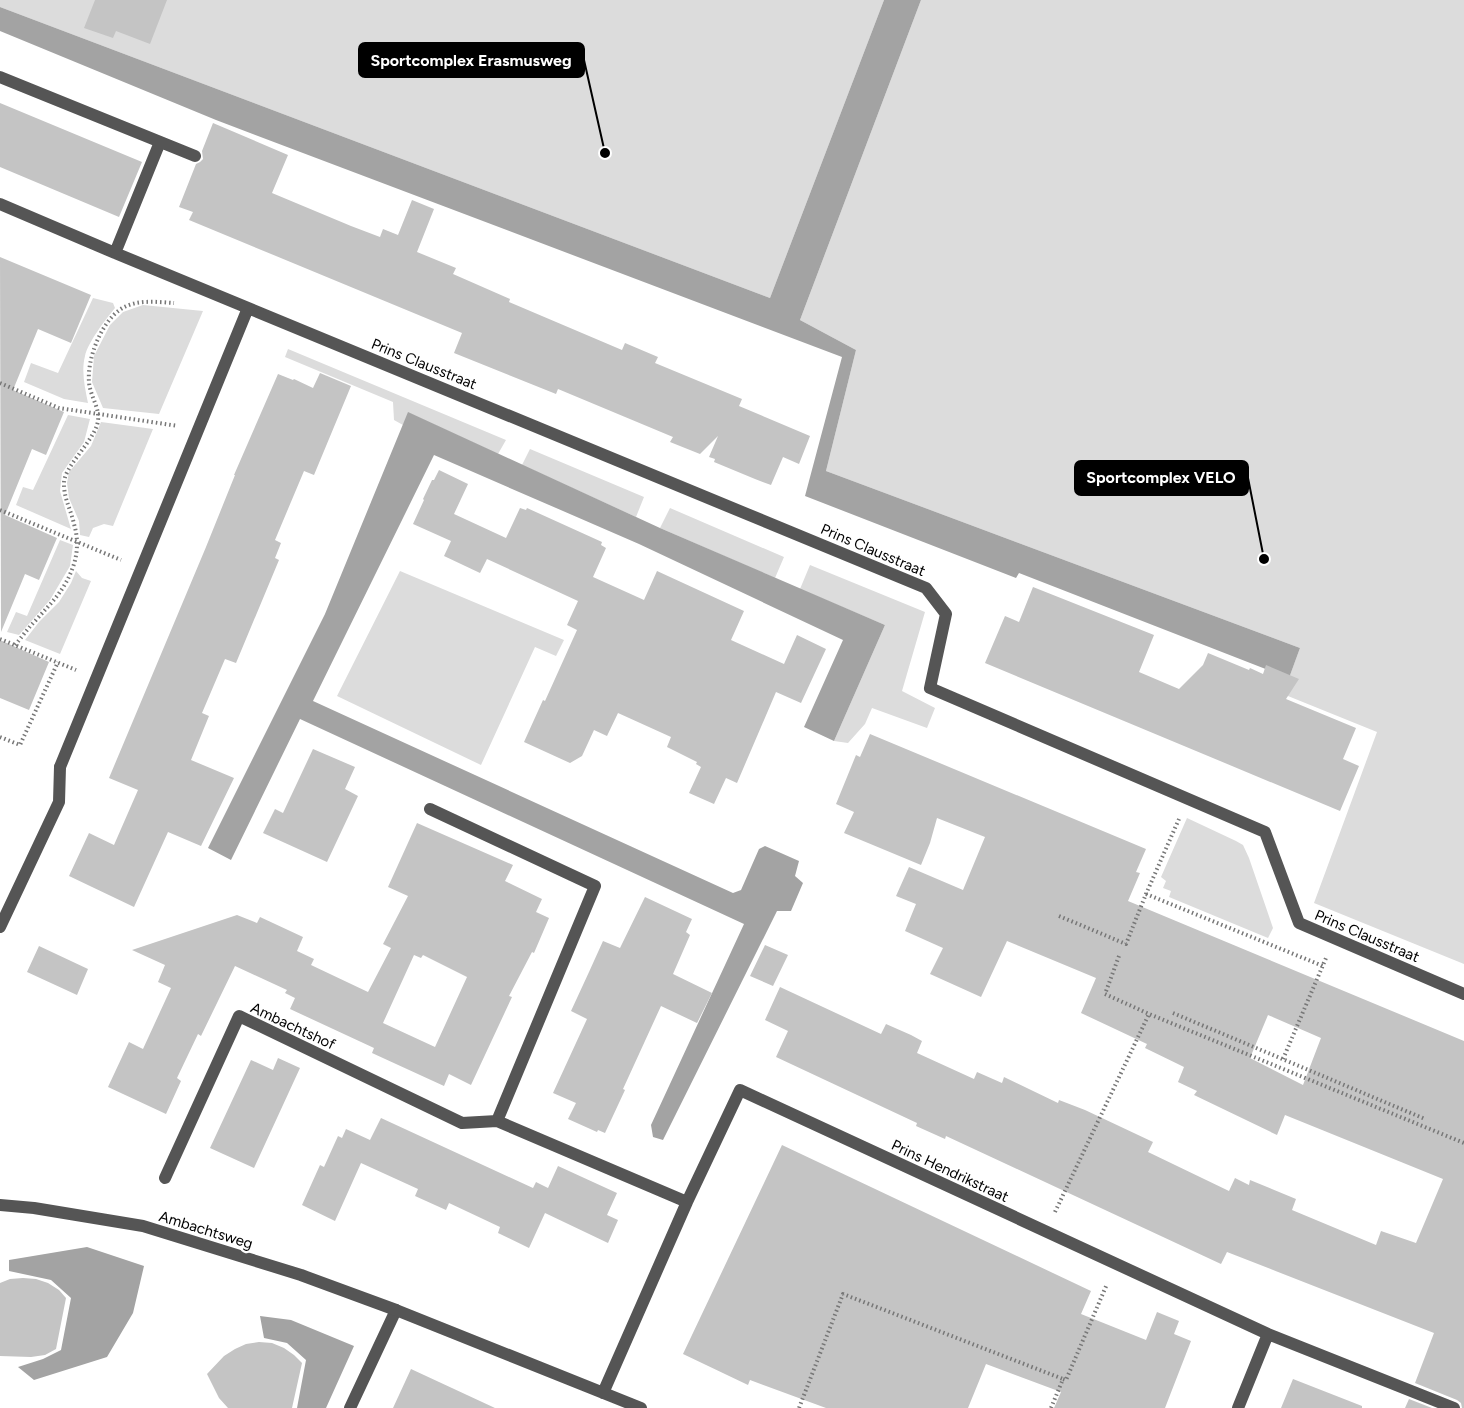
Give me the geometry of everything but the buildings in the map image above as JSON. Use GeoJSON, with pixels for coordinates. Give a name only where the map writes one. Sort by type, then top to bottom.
{"type":"FeatureCollection","features":[{"type":"Feature","properties":{"kind":"street"},"geometry":{"type":"LineString","coordinates":[[0,77],[195,156]]}},
{"type":"Feature","properties":{"kind":"street"},"geometry":{"type":"LineString","coordinates":[[115,253],[160,142]]}},
{"type":"Feature","properties":{"kind":"street","name":"Prins Clausstraat"},"geometry":{"type":"LineString","coordinates":[[0,204],[926,588],[946,614],[930,688],[1265,832],[1299,923],[1464,994]]}},
{"type":"Feature","properties":{"kind":"street"},"geometry":{"type":"LineString","coordinates":[[0,927],[59,802],[60,767],[248,308]]}},
{"type":"Feature","properties":{"kind":"street"},"geometry":{"type":"LineString","coordinates":[[430,809],[595,886],[497,1121]]}},
{"type":"Feature","properties":{"kind":"street","name":"Ambachtshof"},"geometry":{"type":"LineString","coordinates":[[165,1178],[238,1016],[462,1124],[497,1121],[687,1202]]}},
{"type":"Feature","properties":{"kind":"street","name":"Prins Hendrikstraat"},"geometry":{"type":"LineString","coordinates":[[603,1393],[687,1202],[740,1090],[1268,1334],[1454,1408]]}},
{"type":"Feature","properties":{"kind":"street","name":"Ambachtsweg"},"geometry":{"type":"LineString","coordinates":[[0,1205],[34,1208],[143,1226],[301,1275],[396,1310],[641,1408]]}},
{"type":"Feature","properties":{"kind":"street"},"geometry":{"type":"LineString","coordinates":[[350,1408],[396,1310]]}},
{"type":"Feature","properties":{"kind":"street"},"geometry":{"type":"LineString","coordinates":[[1238,1408],[1268,1334]]}},
{"type":"Feature","properties":{"kind":"path"},"geometry":{"type":"LineString","coordinates":[[15,645],[54,601],[74,563],[77,543],[75,524],[66,502],[63,482],[66,472],[87,445],[97,425],[99,414],[89,385],[88,370],[92,353],[108,321],[121,309],[141,302],[176,304]]}},
{"type":"Feature","properties":{"kind":"path"},"geometry":{"type":"LineString","coordinates":[[0,382],[59,408],[199,429]]}},
{"type":"Feature","properties":{"kind":"path"},"geometry":{"type":"LineString","coordinates":[[0,510],[141,569]]}},
{"type":"Feature","properties":{"kind":"path"},"geometry":{"type":"LineString","coordinates":[[0,639],[96,678]]}},
{"type":"Feature","properties":{"kind":"path"},"geometry":{"type":"LineString","coordinates":[[0,737],[20,746],[58,663]]}},
{"type":"Feature","properties":{"kind":"path"},"geometry":{"type":"LineString","coordinates":[[1059,916],[1126,944],[1188,799]]}},
{"type":"Feature","properties":{"kind":"path"},"geometry":{"type":"LineString","coordinates":[[1146,894],[1323,966]]}},
{"type":"Feature","properties":{"kind":"path"},"geometry":{"type":"LineString","coordinates":[[1283,1059],[1335,938]]}},
{"type":"Feature","properties":{"kind":"path"},"geometry":{"type":"LineString","coordinates":[[1119,956],[1105,994],[1464,1143]]}},
{"type":"Feature","properties":{"kind":"path"},"geometry":{"type":"LineString","coordinates":[[1173,1013],[1425,1119]]}},
{"type":"Feature","properties":{"kind":"path"},"geometry":{"type":"LineString","coordinates":[[1046,1232],[1149,1014]]}},
{"type":"Feature","properties":{"kind":"path"},"geometry":{"type":"LineString","coordinates":[[799,1408],[843,1294],[1066,1380],[1115,1264]]}},
{"type":"Feature","properties":{"kind":"path"},"geometry":{"type":"LineString","coordinates":[[1051,1408],[1063,1379]]}},
{"type":"Feature","properties":{"kind":"shaded area"},"geometry":{"type":"Polygon","coordinates":[[[0,0],[884,0],[770,298],[0,7],[0,0]]]}},
{"type":"Feature","properties":{"kind":"shaded area"},"geometry":{"type":"Polygon","coordinates":[[[884,0],[921,0],[800,320],[856,350],[826,471],[1300,648],[1289,678],[1019,573],[1016,578],[805,496],[842,357],[216,120],[0,31],[0,7],[770,298],[884,0]]]}},
{"type":"Feature","properties":{"kind":"shaded area"},"geometry":{"type":"Polygon","coordinates":[[[921,0],[1464,0],[1464,964],[1314,903],[1377,732],[1283,694],[1300,648],[826,471],[856,350],[800,320],[921,0]]]}},
{"type":"Feature","properties":{"kind":"shaded area"},"geometry":{"type":"Polygon","coordinates":[[[93,298],[113,303],[115,308],[93,338],[85,356],[83,374],[88,403],[64,399],[24,382],[31,363],[58,373],[93,298]]]}},
{"type":"Feature","properties":{"kind":"shaded area"},"geometry":{"type":"Polygon","coordinates":[[[143,305],[203,311],[159,414],[103,408],[92,382],[94,356],[110,325],[123,312],[143,305]]]}},
{"type":"Feature","properties":{"kind":"shaded area"},"geometry":{"type":"Polygon","coordinates":[[[288,349],[506,440],[498,454],[409,413],[403,425],[394,420],[393,402],[285,357],[288,349]]]}},
{"type":"Feature","properties":{"kind":"shaded area"},"geometry":{"type":"Polygon","coordinates":[[[408,412],[660,528],[885,625],[834,741],[804,727],[843,640],[639,544],[434,455],[313,701],[733,893],[741,890],[759,849],[765,846],[799,861],[795,876],[803,883],[791,911],[777,911],[663,1140],[653,1137],[651,1125],[744,924],[300,719],[231,860],[208,848],[325,614],[408,412]]]}},
{"type":"Feature","properties":{"kind":"shaded area"},"geometry":{"type":"Polygon","coordinates":[[[68,415],[90,419],[84,442],[62,473],[60,491],[71,529],[16,505],[23,487],[33,490],[68,415]]]}},
{"type":"Feature","properties":{"kind":"shaded area"},"geometry":{"type":"Polygon","coordinates":[[[101,422],[153,429],[113,526],[104,524],[93,528],[89,537],[80,535],[79,521],[69,498],[67,483],[69,472],[91,446],[101,422]]]}},
{"type":"Feature","properties":{"kind":"shaded area"},"geometry":{"type":"Polygon","coordinates":[[[530,449],[644,497],[636,517],[522,465],[530,449]]]}},
{"type":"Feature","properties":{"kind":"shaded area"},"geometry":{"type":"Polygon","coordinates":[[[670,508],[784,557],[775,578],[660,528],[670,508]]]}},
{"type":"Feature","properties":{"kind":"shaded area"},"geometry":{"type":"Polygon","coordinates":[[[60,540],[73,545],[70,566],[50,600],[19,635],[7,632],[16,612],[27,616],[60,540]]]}},
{"type":"Feature","properties":{"kind":"shaded area"},"geometry":{"type":"Polygon","coordinates":[[[810,565],[925,612],[902,691],[935,708],[927,728],[872,708],[865,724],[848,743],[834,741],[885,625],[800,589],[810,565]]]}},
{"type":"Feature","properties":{"kind":"shaded area"},"geometry":{"type":"Polygon","coordinates":[[[76,571],[82,578],[91,581],[60,654],[25,640],[59,602],[76,571]]]}},
{"type":"Feature","properties":{"kind":"shaded area"},"geometry":{"type":"Polygon","coordinates":[[[400,571],[564,640],[556,656],[535,647],[481,765],[337,696],[400,571]]]}},
{"type":"Feature","properties":{"kind":"shaded area"},"geometry":{"type":"Polygon","coordinates":[[[1187,818],[1243,845],[1273,928],[1268,938],[1169,897],[1171,891],[1163,888],[1166,881],[1161,877],[1187,818]]]}},
{"type":"Feature","properties":{"kind":"shaded area"},"geometry":{"type":"Polygon","coordinates":[[[87,1247],[144,1266],[133,1313],[107,1357],[34,1380],[18,1367],[61,1350],[71,1298],[51,1280],[9,1271],[9,1260],[87,1247]]]}},
{"type":"Feature","properties":{"kind":"shaded area"},"geometry":{"type":"Polygon","coordinates":[[[260,1316],[291,1320],[354,1346],[326,1408],[297,1408],[306,1360],[287,1343],[264,1338],[260,1316]]]}},
{"type":"Feature","properties":{"kind":"place","name":"Sportcomplex Erasmusweg"},"geometry":{"type":"Point","coordinates":[605,153]}},
{"type":"Feature","properties":{"kind":"place","name":"Sportcomplex VELO"},"geometry":{"type":"Point","coordinates":[1264,559]}}]}
